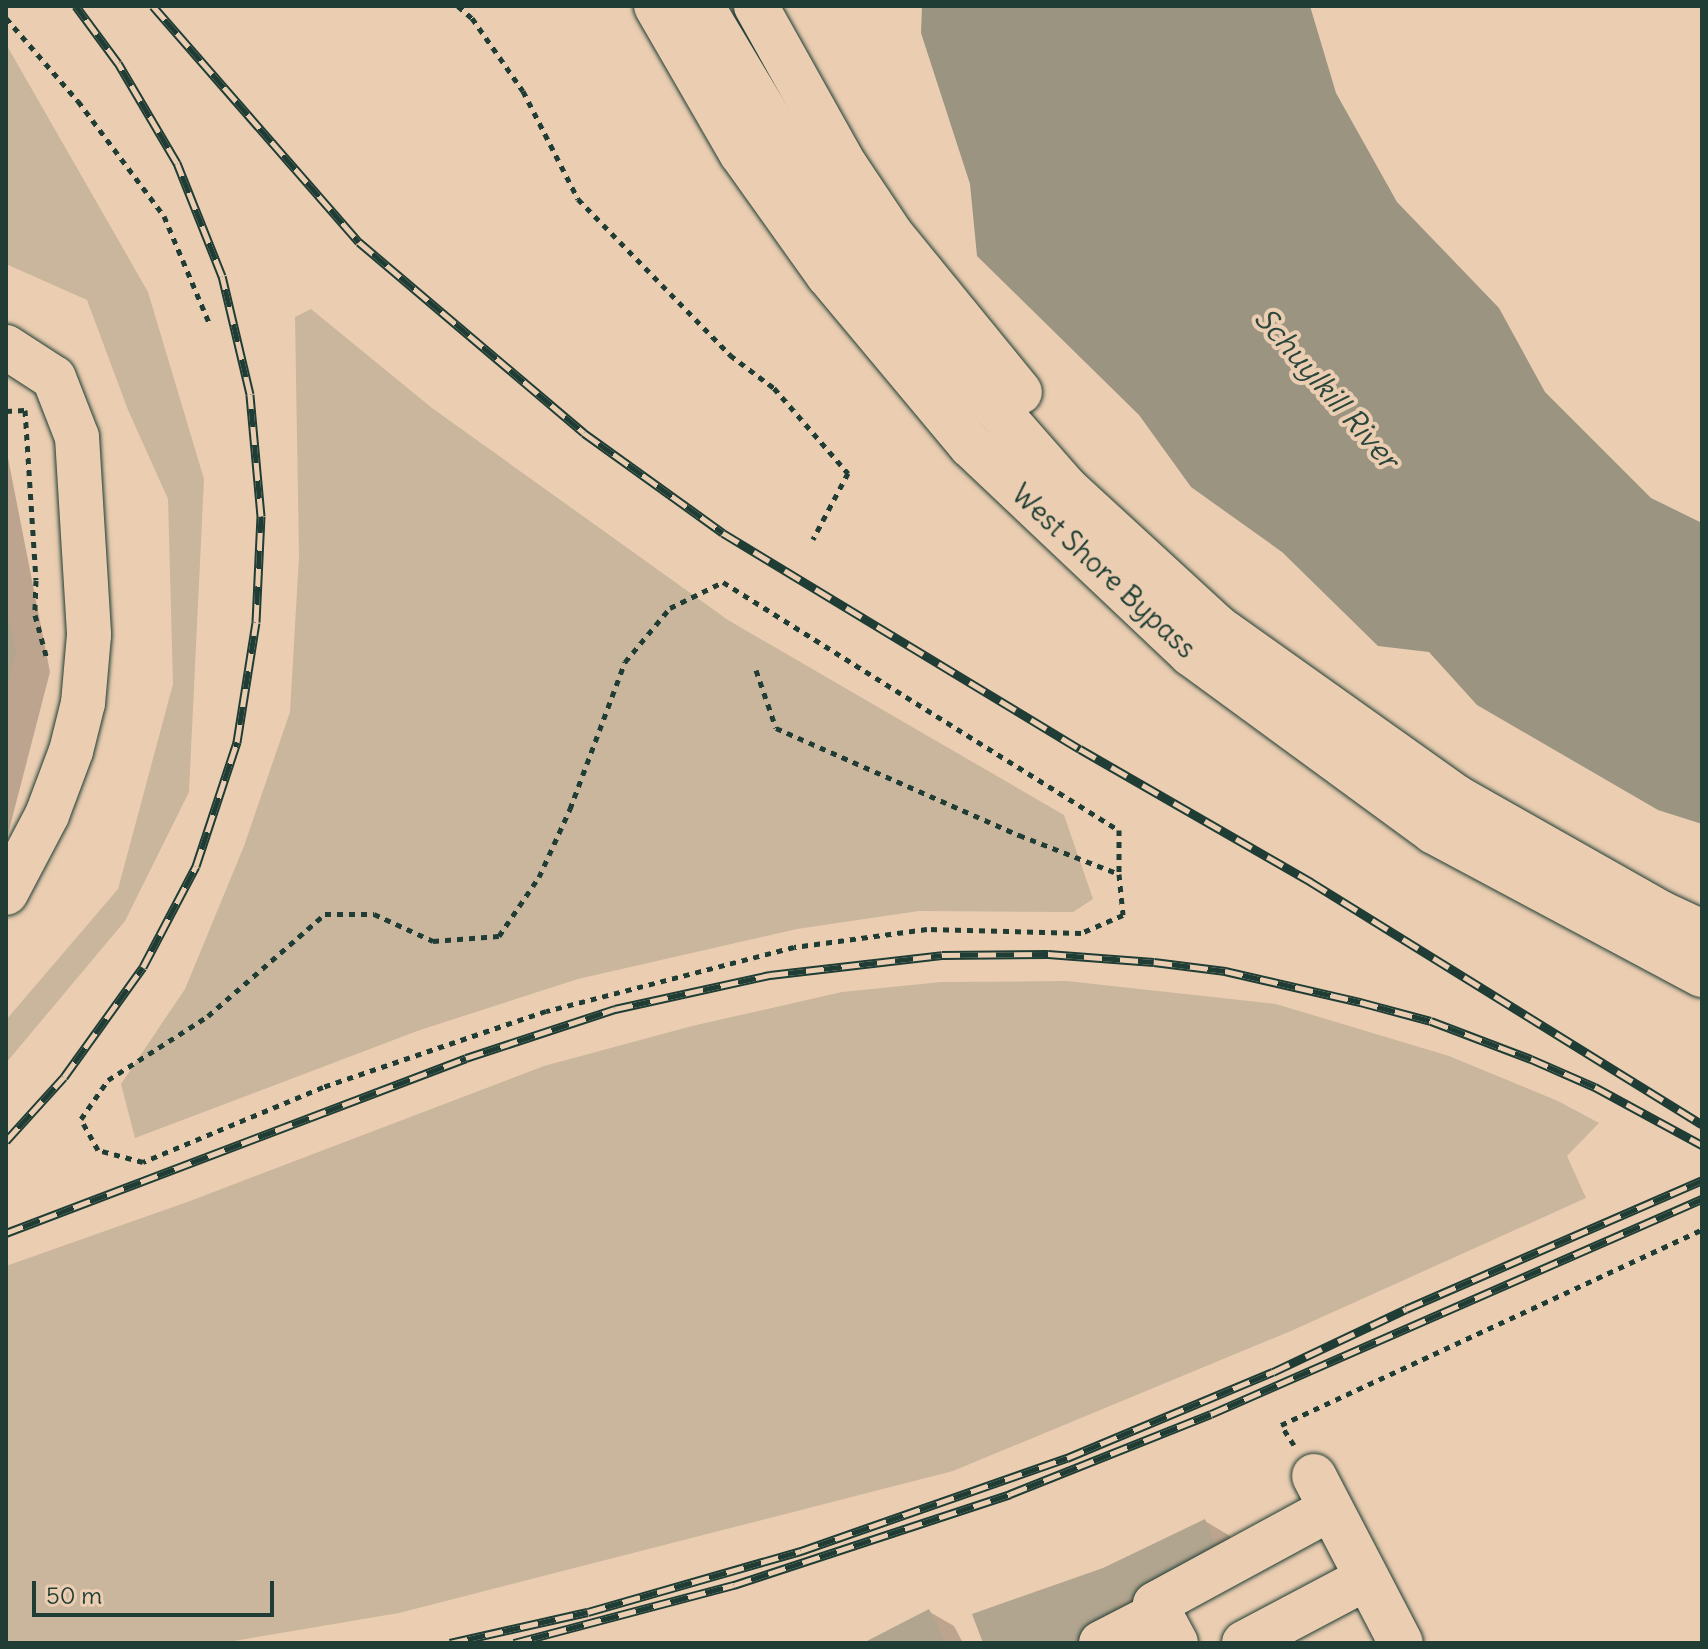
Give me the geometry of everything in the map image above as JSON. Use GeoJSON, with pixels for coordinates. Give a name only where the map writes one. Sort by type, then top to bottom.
{"type":"FeatureCollection","features":[{"type":"Feature","properties":{"kind":"main road"},"geometry":{"type":"LineString","coordinates":[[628,6],[678,99],[828,275]]}},
{"type":"Feature","properties":{"kind":"main road","name":"West Shore Bypass"},"geometry":{"type":"LineString","coordinates":[[656,6],[741,153],[828,275],[971,446],[1191,654],[1434,832],[1702,975]]}},
{"type":"Feature","properties":{"kind":"main road","name":"West Shore Bypass"},"geometry":{"type":"LineString","coordinates":[[702,6],[782,140],[891,288],[1065,487],[1217,627],[1456,797],[1661,913],[1702,932]]}},
{"type":"Feature","properties":{"kind":"main road"},"geometry":{"type":"LineString","coordinates":[[756,6],[845,165],[891,234],[1217,627]]}},
{"type":"Feature","properties":{"kind":"main road"},"geometry":{"type":"LineString","coordinates":[[6,347],[54,378],[77,437],[89,635],[83,703],[71,751],[47,815],[6,893]]}},
{"type":"Feature","properties":{"kind":"main road"},"geometry":{"type":"LineString","coordinates":[[1101,1643],[1168,1628],[1155,1604],[1322,1492],[1401,1643]]}},
{"type":"Feature","properties":{"kind":"main road"},"geometry":{"type":"LineString","coordinates":[[1244,1643],[1367,1578]]}},
{"type":"Feature","properties":{"kind":"path"},"geometry":{"type":"LineString","coordinates":[[458,6],[472,18],[523,91],[578,199],[730,355],[774,388],[848,473],[813,539]]}},
{"type":"Feature","properties":{"kind":"path"},"geometry":{"type":"LineString","coordinates":[[6,18],[78,101],[164,216],[210,325]]}},
{"type":"Feature","properties":{"kind":"path"},"geometry":{"type":"LineString","coordinates":[[6,411],[25,410],[36,580],[35,615],[51,673]]}},
{"type":"Feature","properties":{"kind":"path"},"geometry":{"type":"LineString","coordinates":[[723,582],[1119,830],[1119,874],[1123,915],[1081,933],[927,929],[794,947],[655,980],[546,1011],[323,1087],[143,1162],[98,1150],[81,1119],[108,1080],[208,1016],[325,914],[374,914],[433,941],[499,936],[539,877],[570,809],[625,662],[670,608],[723,582]]}},
{"type":"Feature","properties":{"kind":"path"},"geometry":{"type":"LineString","coordinates":[[756,670],[776,728],[1019,835],[1119,874]]}},
{"type":"Feature","properties":{"kind":"path"},"geometry":{"type":"LineString","coordinates":[[1322,1492],[1281,1425],[1702,1230]]}},
{"type":"Feature","properties":{"kind":"shaded area"},"geometry":{"type":"Polygon","coordinates":[[[6,44],[148,292],[204,479],[189,792],[125,921],[6,1063],[6,1020],[118,889],[173,684],[168,499],[128,410],[87,300],[6,264],[6,44]]]}},
{"type":"Feature","properties":{"kind":"shaded area"},"geometry":{"type":"Polygon","coordinates":[[[311,309],[432,408],[728,620],[1064,815],[1093,899],[1073,912],[919,911],[797,929],[578,979],[420,1030],[135,1138],[121,1084],[185,989],[244,846],[290,712],[299,556],[295,317],[311,309]]]}},
{"type":"Feature","properties":{"kind":"shaded area"},"geometry":{"type":"Polygon","coordinates":[[[1067,981],[1276,1004],[1449,1056],[1558,1101],[1599,1123],[1567,1156],[1586,1198],[1291,1331],[953,1471],[399,1613],[222,1643],[6,1643],[6,1266],[190,1201],[544,1066],[692,1026],[842,992],[941,982],[1067,981]]]}},
{"type":"Feature","properties":{"kind":"water","name":"Schuylkill River"},"geometry":{"type":"Polygon","coordinates":[[[922,6],[1310,6],[1336,93],[1397,202],[1499,308],[1545,392],[1651,498],[1702,523],[1702,824],[1658,810],[1477,705],[1429,652],[1378,646],[1282,552],[1191,487],[1139,415],[977,256],[970,184],[921,33],[922,6]]]}},
{"type":"Feature","properties":{"kind":"building"},"geometry":{"type":"Polygon","coordinates":[[[6,609],[16,652],[7,686],[6,685],[6,609]]]}},
{"type":"Feature","properties":{"kind":"building"},"geometry":{"type":"Polygon","coordinates":[[[1205,1519],[1221,1558],[1117,1604],[1123,1624],[1069,1643],[983,1643],[972,1614],[1103,1568],[1205,1519]]]}},
{"type":"Feature","properties":{"kind":"building"},"geometry":{"type":"Polygon","coordinates":[[[929,1609],[946,1643],[863,1643],[929,1609]]]}},
{"type":"Feature","properties":{"kind":"railway"},"geometry":{"type":"LineString","coordinates":[[6,1141],[64,1077],[143,967],[196,866],[237,742],[256,622],[261,516],[250,394],[222,276],[177,163],[118,63],[76,6]]}},
{"type":"Feature","properties":{"kind":"railway"},"geometry":{"type":"LineString","coordinates":[[153,6],[359,242],[584,433],[723,533],[1080,749],[1311,882],[1702,1124]]}},
{"type":"Feature","properties":{"kind":"railway"},"geometry":{"type":"LineString","coordinates":[[6,1233],[466,1058],[615,1009],[770,975],[942,955],[1048,954],[1154,962],[1225,971],[1360,1002],[1431,1021],[1531,1059],[1595,1087],[1702,1145]]}},
{"type":"Feature","properties":{"kind":"railway"},"geometry":{"type":"LineString","coordinates":[[450,1643],[588,1612],[801,1551],[1067,1458],[1273,1372],[1406,1309],[1702,1180]]}},
{"type":"Feature","properties":{"kind":"railway"},"geometry":{"type":"LineString","coordinates":[[514,1643],[734,1585],[1010,1494],[1211,1414],[1702,1199]]}}]}
